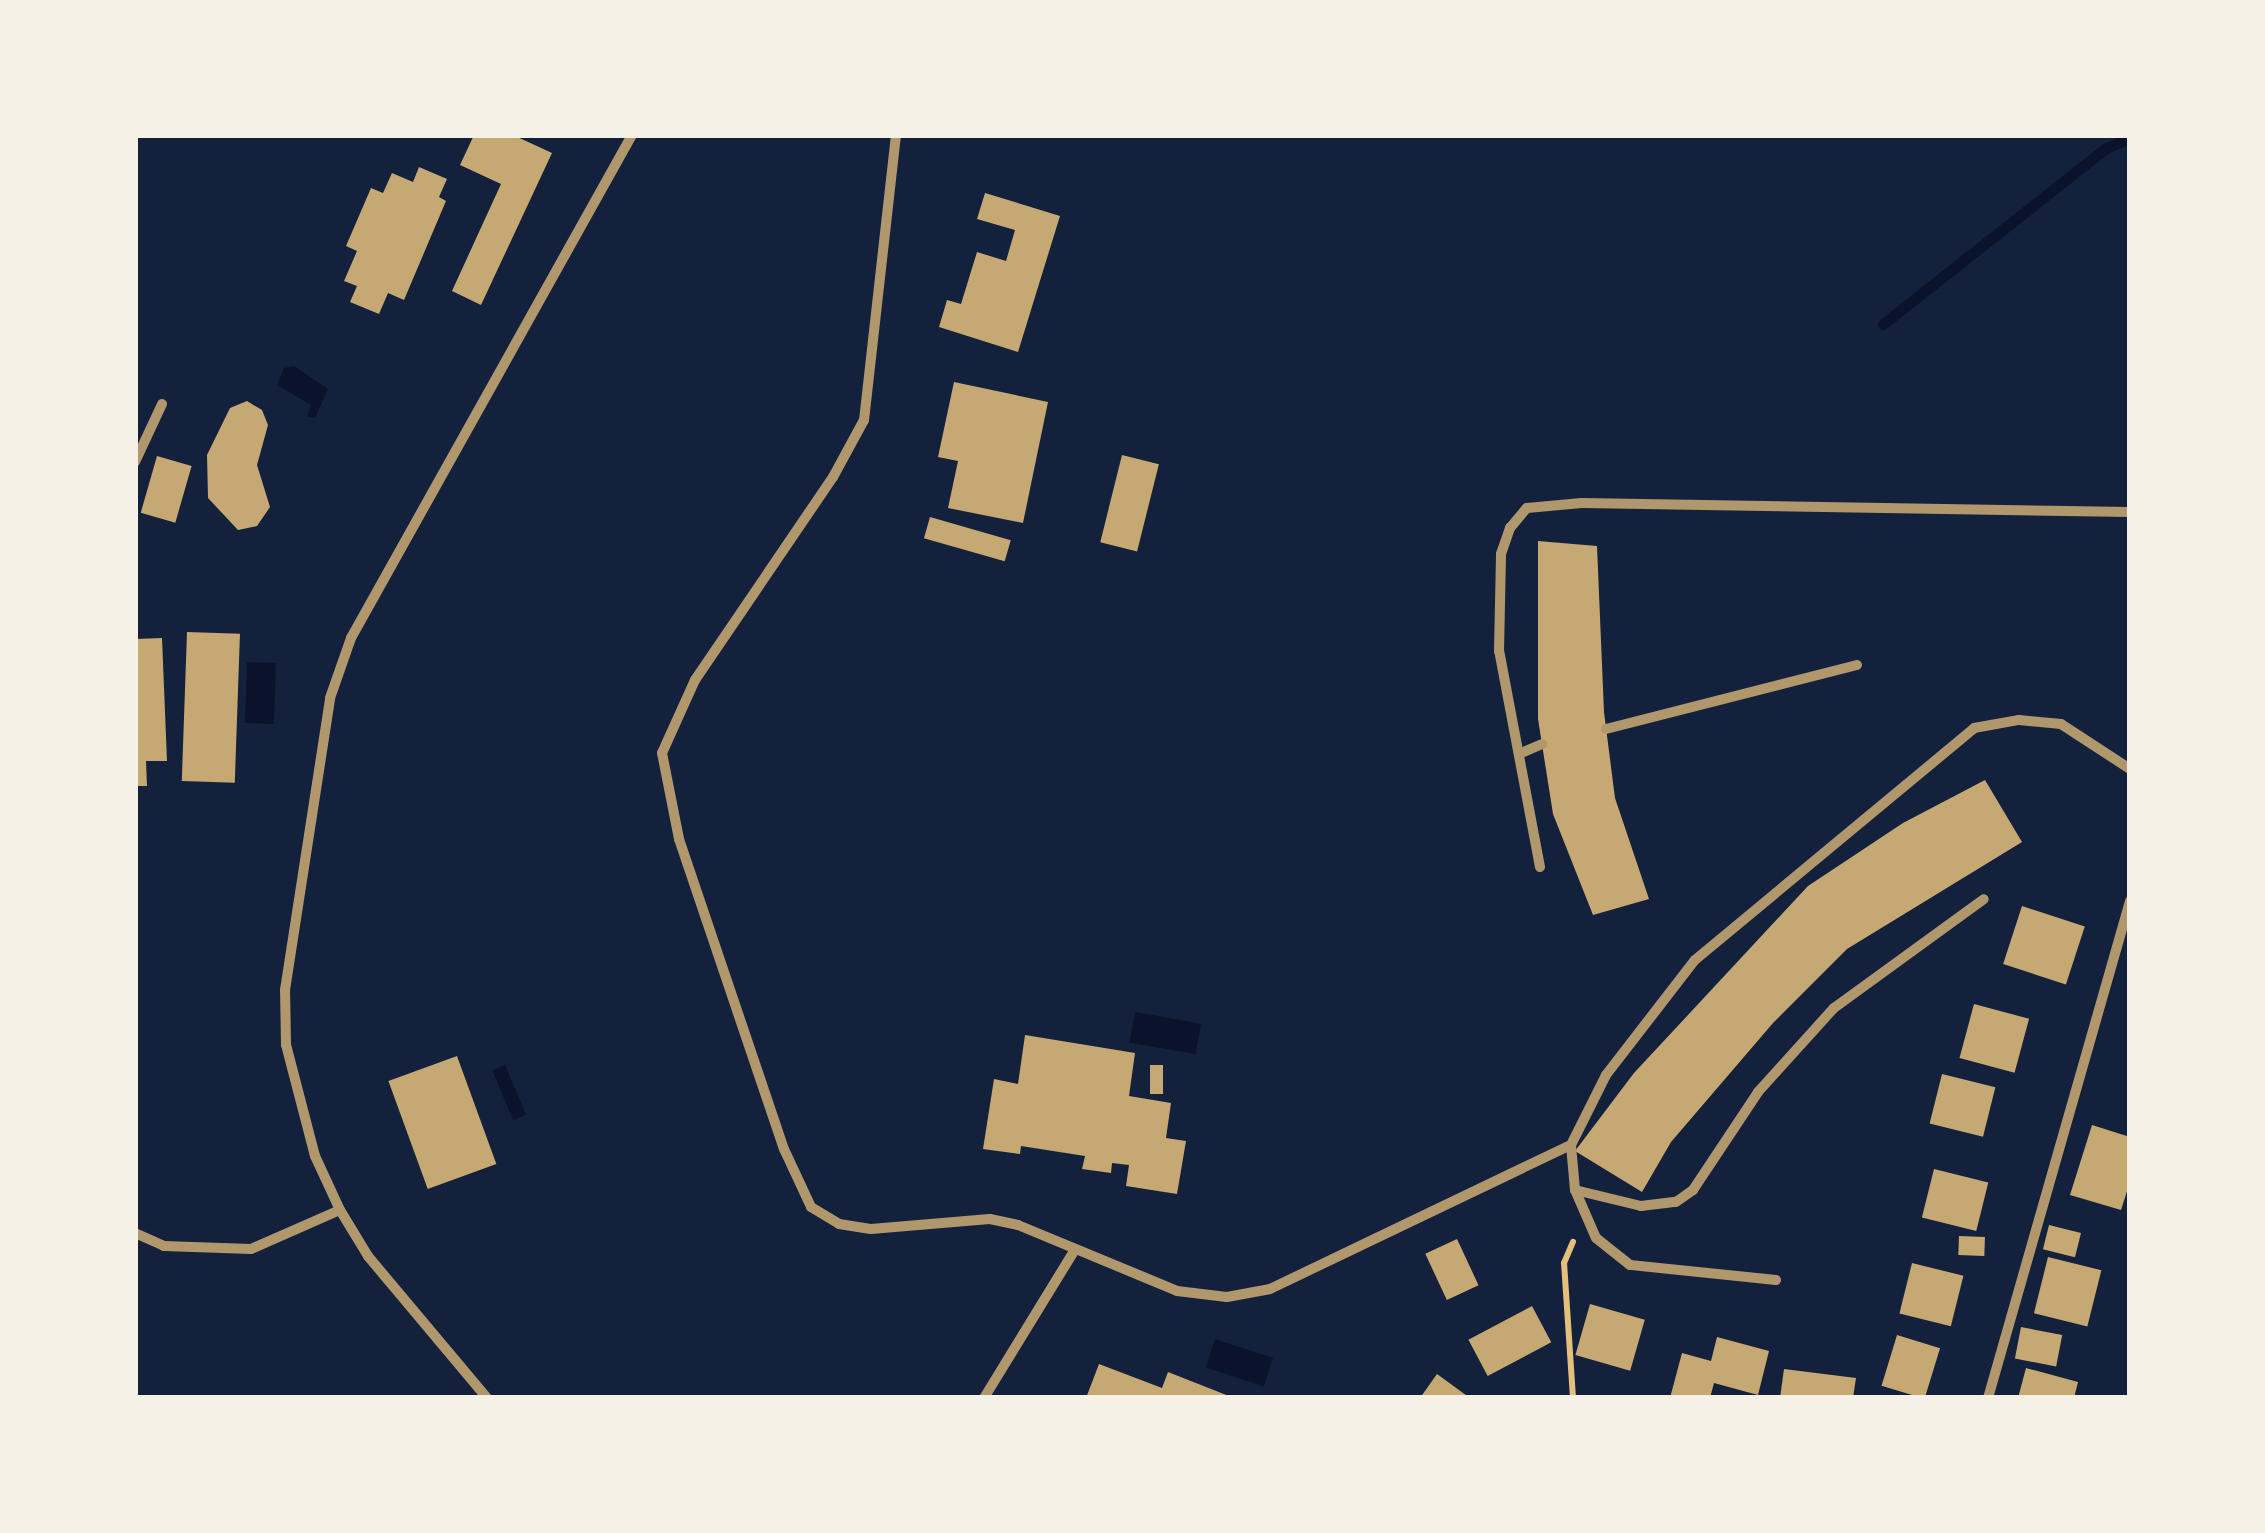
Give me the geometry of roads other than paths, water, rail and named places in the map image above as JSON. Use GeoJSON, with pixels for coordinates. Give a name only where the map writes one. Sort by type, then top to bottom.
{"type":"FeatureCollection","features":[{"type":"Feature","properties":{"kind":"street"},"geometry":{"type":"LineString","coordinates":[[487,1398],[368,1256],[340,1210],[315,1156],[286,1045],[285,990],[330,698],[351,638],[632,135]]}},
{"type":"Feature","properties":{"kind":"street"},"geometry":{"type":"LineString","coordinates":[[896,135],[864,420],[834,477],[695,680],[662,753],[679,840],[784,1149],[811,1207],[839,1224],[871,1229],[990,1219],[1177,1291],[1227,1297],[1270,1289],[1572,1146]]}},
{"type":"Feature","properties":{"kind":"street"},"geometry":{"type":"LineString","coordinates":[[135,462],[162,404]]}},
{"type":"Feature","properties":{"kind":"street"},"geometry":{"type":"LineString","coordinates":[[1540,867],[1521,752],[1498,651],[1501,554],[1510,528],[1527,508],[1582,503],[2130,512]]}},
{"type":"Feature","properties":{"kind":"street"},"geometry":{"type":"LineString","coordinates":[[1606,729],[1857,665]]}},
{"type":"Feature","properties":{"kind":"street"},"geometry":{"type":"LineString","coordinates":[[1776,1280],[1630,1265],[1611,1256],[1584,1217],[1575,1190],[1572,1146],[1606,1075],[1695,960],[1974,728],[2019,720],[2060,724],[2130,769]]}},
{"type":"Feature","properties":{"kind":"street"},"geometry":{"type":"LineString","coordinates":[[1521,752],[1542,744]]}},
{"type":"Feature","properties":{"kind":"street"},"geometry":{"type":"LineString","coordinates":[[1575,1190],[1641,1206],[1676,1202],[1693,1190],[1758,1092],[1822,1020],[1984,900]]}},
{"type":"Feature","properties":{"kind":"street"},"geometry":{"type":"LineString","coordinates":[[1988,1398],[2130,900]]}},
{"type":"Feature","properties":{"kind":"street"},"geometry":{"type":"LineString","coordinates":[[135,1233],[164,1246],[252,1249],[340,1210]]}},
{"type":"Feature","properties":{"kind":"street"},"geometry":{"type":"LineString","coordinates":[[984,1398],[1074,1251]]}},
{"type":"Feature","properties":{"kind":"water"},"geometry":{"type":"Polygon","coordinates":[[[294,366],[328,389],[315,418],[307,416],[311,405],[277,385],[284,368],[294,366]]]}},
{"type":"Feature","properties":{"kind":"water"},"geometry":{"type":"Polygon","coordinates":[[[247,662],[276,663],[274,724],[245,723],[247,662]]]}},
{"type":"Feature","properties":{"kind":"water"},"geometry":{"type":"Polygon","coordinates":[[[1135,1012],[1201,1024],[1196,1054],[1130,1043],[1135,1012]]]}},
{"type":"Feature","properties":{"kind":"water"},"geometry":{"type":"Polygon","coordinates":[[[505,1065],[526,1115],[513,1120],[492,1070],[505,1065]]]}},
{"type":"Feature","properties":{"kind":"water"},"geometry":{"type":"Polygon","coordinates":[[[1215,1339],[1273,1358],[1264,1386],[1206,1368],[1215,1339]]]}},
{"type":"Feature","properties":{"kind":"waterway"},"geometry":{"type":"LineString","coordinates":[[1883,324],[2106,148],[2130,138]]}}]}
